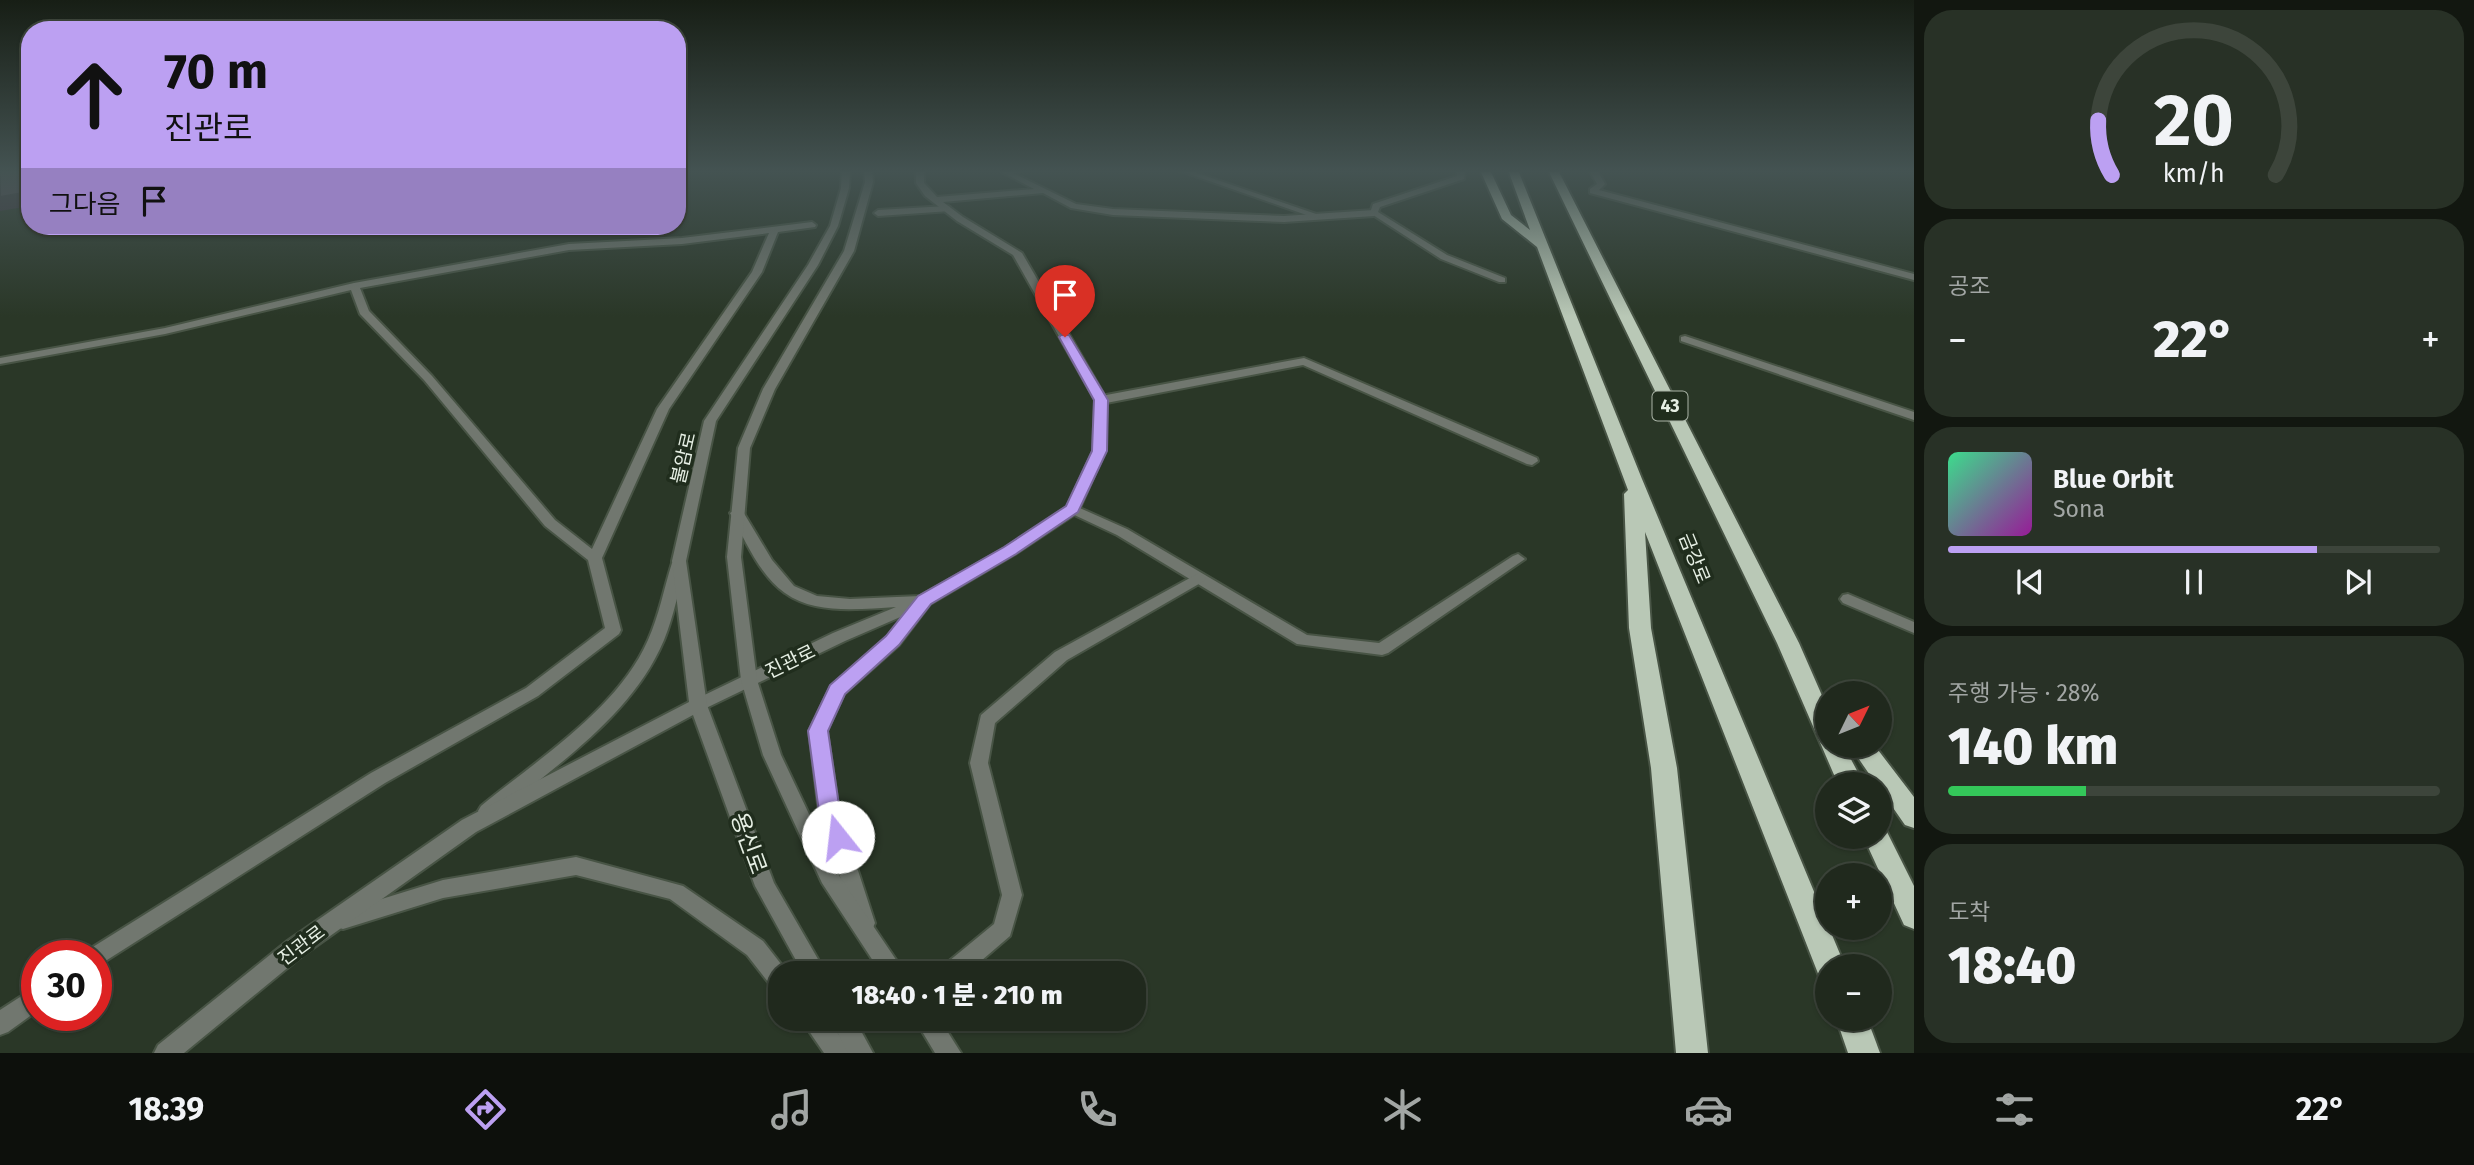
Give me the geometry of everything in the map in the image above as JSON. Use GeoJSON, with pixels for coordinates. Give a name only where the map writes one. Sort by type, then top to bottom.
{"type":"FeatureCollection","features":[{"type":"Feature","properties":{"kind":"highway"},"geometry":{"type":"LineString","coordinates":[[1510,219],[1544,246]]}},
{"type":"Feature","properties":{"kind":"highway","name":"금강로"},"geometry":{"type":"LineString","coordinates":[[1533,219],[1633,479],[1824,954]]}},
{"type":"Feature","properties":{"kind":"highway","name":"43"},"geometry":{"type":"LineString","coordinates":[[1577,219],[1788,643],[1815,707]]}},
{"type":"Feature","properties":{"kind":"highway"},"geometry":{"type":"LineString","coordinates":[[1633,479],[1640,628],[1664,768],[1692,1053]]}},
{"type":"Feature","properties":{"kind":"highway"},"geometry":{"type":"LineString","coordinates":[[1788,643],[1816,681]]}},
{"type":"Feature","properties":{"kind":"highway"},"geometry":{"type":"LineString","coordinates":[[1871,758],[1914,817]]}},
{"type":"Feature","properties":{"kind":"highway"},"geometry":{"type":"LineString","coordinates":[[1882,849],[1914,916]]}},
{"type":"Feature","properties":{"kind":"highway"},"geometry":{"type":"LineString","coordinates":[[1855,1031],[1864,1053]]}},
{"type":"Feature","properties":{"kind":"street","name":"불암로"},"geometry":{"type":"LineString","coordinates":[[698,705],[679,561],[710,421],[813,265],[836,219]]}},
{"type":"Feature","properties":{"kind":"street"},"geometry":{"type":"LineString","coordinates":[[858,219],[849,251],[757,414],[744,448],[734,557],[749,680],[772,755],[829,877],[886,961]]}},
{"type":"Feature","properties":{"kind":"street"},"geometry":{"type":"LineString","coordinates":[[965,219],[1017,253],[1101,400],[1099,451],[1073,509],[1122,532],[1303,640],[1382,649],[1518,559]]}},
{"type":"Feature","properties":{"kind":"street"},"geometry":{"type":"LineString","coordinates":[[1384,219],[1444,257],[1502,280]]}},
{"type":"Feature","properties":{"kind":"street"},"geometry":{"type":"LineString","coordinates":[[1698,219],[1914,277]]}},
{"type":"Feature","properties":{"kind":"street"},"geometry":{"type":"LineString","coordinates":[[0,361],[165,331],[354,286],[569,247],[682,241],[812,225]]}},
{"type":"Feature","properties":{"kind":"street"},"geometry":{"type":"LineString","coordinates":[[595,558],[663,409],[757,272],[774,231]]}},
{"type":"Feature","properties":{"kind":"street"},"geometry":{"type":"LineString","coordinates":[[112,947],[378,778],[532,692],[613,630],[595,558],[550,523],[428,378],[364,312],[354,286]]}},
{"type":"Feature","properties":{"kind":"street"},"geometry":{"type":"LineString","coordinates":[[1685,339],[1914,416]]}},
{"type":"Feature","properties":{"kind":"street"},"geometry":{"type":"LineString","coordinates":[[1101,400],[1304,361],[1532,461]]}},
{"type":"Feature","properties":{"kind":"street","name":"진관로"},"geometry":{"type":"LineString","coordinates":[[166,1053],[294,949],[469,826],[698,705],[925,600],[1010,551],[1073,509]]}},
{"type":"Feature","properties":{"kind":"street"},"geometry":{"type":"LineString","coordinates":[[737,513],[764,557],[790,590],[823,603],[925,600]]}},
{"type":"Feature","properties":{"kind":"street"},"geometry":{"type":"LineString","coordinates":[[469,826],[592,723],[631,685],[655,641],[679,561]]}},
{"type":"Feature","properties":{"kind":"street"},"geometry":{"type":"LineString","coordinates":[[965,961],[1003,929],[1013,895],[979,764],[987,720],[1061,656],[1199,578]]}},
{"type":"Feature","properties":{"kind":"street"},"geometry":{"type":"LineString","coordinates":[[1849,599],[1914,628]]}},
{"type":"Feature","properties":{"kind":"street"},"geometry":{"type":"LineString","coordinates":[[870,937],[829,812],[818,731],[837,690],[892,641],[925,600]]}},
{"type":"Feature","properties":{"kind":"street","name":"용신로"},"geometry":{"type":"LineString","coordinates":[[698,705],[765,886],[808,961]]}},
{"type":"Feature","properties":{"kind":"street"},"geometry":{"type":"LineString","coordinates":[[328,925],[443,889],[576,866],[676,892],[755,948],[768,965]]}},
{"type":"Feature","properties":{"kind":"street"},"geometry":{"type":"LineString","coordinates":[[0,1024],[21,1009]]}},
{"type":"Feature","properties":{"kind":"street"},"geometry":{"type":"LineString","coordinates":[[821,1031],[839,1053]]}},
{"type":"Feature","properties":{"kind":"street"},"geometry":{"type":"LineString","coordinates":[[848,1031],[861,1053]]}},
{"type":"Feature","properties":{"kind":"street"},"geometry":{"type":"LineString","coordinates":[[934,1031],[949,1053]]}},
{"type":"Feature","properties":{"kind":"route"},"geometry":{"type":"LineString","coordinates":[[838,837],[829,812],[818,731],[837,690],[892,641],[925,600],[1010,551],[1073,509],[1099,451],[1101,400],[1065,337]]}}]}
